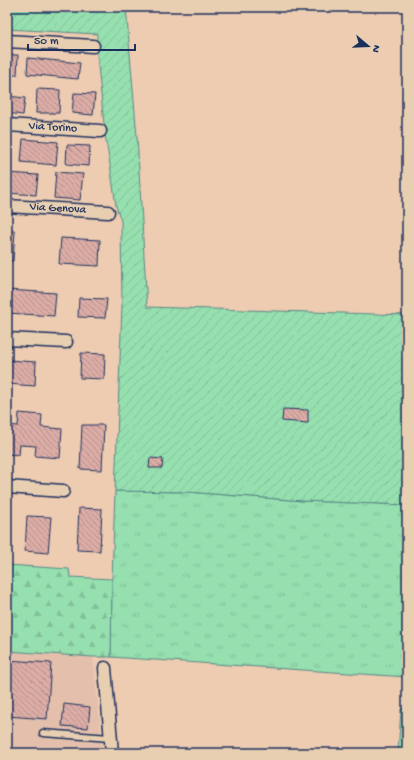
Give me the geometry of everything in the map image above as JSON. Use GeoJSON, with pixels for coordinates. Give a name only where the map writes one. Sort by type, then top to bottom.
{"type":"FeatureCollection","features":[{"type":"Feature","properties":{"kind":"street"},"geometry":{"type":"LineString","coordinates":[[7,41],[93,46]]}},
{"type":"Feature","properties":{"kind":"street","name":"Via Torino"},"geometry":{"type":"LineString","coordinates":[[7,125],[100,131]]}},
{"type":"Feature","properties":{"kind":"street","name":"Via Genova"},"geometry":{"type":"LineString","coordinates":[[7,206],[108,212]]}},
{"type":"Feature","properties":{"kind":"street"},"geometry":{"type":"LineString","coordinates":[[7,338],[66,342]]}},
{"type":"Feature","properties":{"kind":"street"},"geometry":{"type":"LineString","coordinates":[[7,487],[63,491]]}},
{"type":"Feature","properties":{"kind":"street"},"geometry":{"type":"LineString","coordinates":[[104,668],[112,753]]}},
{"type":"Feature","properties":{"kind":"lane"},"geometry":{"type":"LineString","coordinates":[[43,733],[110,738]]}},
{"type":"Feature","properties":{"kind":"shaded area"},"geometry":{"type":"Polygon","coordinates":[[[7,651],[93,657],[103,753],[7,753],[7,651]]]}},
{"type":"Feature","properties":{"kind":"green space"},"geometry":{"type":"Polygon","coordinates":[[[7,7],[126,7],[137,137],[147,307],[407,315],[407,505],[303,501],[188,492],[115,491],[122,306],[121,221],[116,206],[105,134],[97,55],[97,34],[7,29],[7,7]]]}},
{"type":"Feature","properties":{"kind":"green space"},"geometry":{"type":"Polygon","coordinates":[[[115,491],[188,492],[303,501],[407,505],[407,677],[111,657],[115,491]]]}},
{"type":"Feature","properties":{"kind":"green space"},"geometry":{"type":"Polygon","coordinates":[[[7,565],[69,569],[70,577],[112,579],[111,657],[7,651],[7,565]]]}},
{"type":"Feature","properties":{"kind":"green space"},"geometry":{"type":"Polygon","coordinates":[[[401,709],[407,710],[407,753],[398,753],[401,709]]]}},
{"type":"Feature","properties":{"kind":"building"},"geometry":{"type":"Polygon","coordinates":[[[7,55],[18,55],[17,75],[7,75],[7,55]]]}},
{"type":"Feature","properties":{"kind":"building"},"geometry":{"type":"Polygon","coordinates":[[[28,58],[80,63],[78,79],[27,74],[28,58]]]}},
{"type":"Feature","properties":{"kind":"building"},"geometry":{"type":"Polygon","coordinates":[[[37,89],[60,90],[59,113],[36,113],[37,89]]]}},
{"type":"Feature","properties":{"kind":"building"},"geometry":{"type":"Polygon","coordinates":[[[74,93],[95,94],[93,115],[72,113],[74,93]]]}},
{"type":"Feature","properties":{"kind":"building"},"geometry":{"type":"Polygon","coordinates":[[[7,96],[25,98],[23,115],[7,113],[7,96]]]}},
{"type":"Feature","properties":{"kind":"building"},"geometry":{"type":"Polygon","coordinates":[[[23,139],[58,142],[56,165],[21,162],[23,139]]]}},
{"type":"Feature","properties":{"kind":"building"},"geometry":{"type":"Polygon","coordinates":[[[7,140],[11,140],[9,160],[7,160],[7,140]]]}},
{"type":"Feature","properties":{"kind":"building"},"geometry":{"type":"Polygon","coordinates":[[[67,145],[90,146],[89,166],[66,164],[67,145]]]}},
{"type":"Feature","properties":{"kind":"building"},"geometry":{"type":"Polygon","coordinates":[[[56,172],[83,174],[80,200],[54,198],[56,172]]]}},
{"type":"Feature","properties":{"kind":"building"},"geometry":{"type":"Polygon","coordinates":[[[7,173],[38,175],[36,195],[7,193],[7,173]]]}},
{"type":"Feature","properties":{"kind":"building"},"geometry":{"type":"Polygon","coordinates":[[[7,231],[15,231],[13,261],[7,261],[7,231]]]}},
{"type":"Feature","properties":{"kind":"building"},"geometry":{"type":"Polygon","coordinates":[[[61,238],[100,240],[99,266],[59,264],[61,238]]]}},
{"type":"Feature","properties":{"kind":"building"},"geometry":{"type":"Polygon","coordinates":[[[7,290],[56,293],[54,316],[7,313],[7,290]]]}},
{"type":"Feature","properties":{"kind":"building"},"geometry":{"type":"Polygon","coordinates":[[[79,298],[107,299],[105,318],[78,317],[79,298]]]}},
{"type":"Feature","properties":{"kind":"building"},"geometry":{"type":"Polygon","coordinates":[[[81,353],[105,354],[104,379],[80,378],[81,353]]]}},
{"type":"Feature","properties":{"kind":"building"},"geometry":{"type":"Polygon","coordinates":[[[7,360],[36,362],[35,386],[7,384],[7,360]]]}},
{"type":"Feature","properties":{"kind":"building"},"geometry":{"type":"Polygon","coordinates":[[[407,404],[407,440],[404,439],[407,404]]]}},
{"type":"Feature","properties":{"kind":"building"},"geometry":{"type":"Polygon","coordinates":[[[283,409],[308,410],[308,423],[282,421],[283,409]]]}},
{"type":"Feature","properties":{"kind":"building"},"geometry":{"type":"Polygon","coordinates":[[[19,413],[42,415],[41,427],[62,429],[60,458],[35,456],[36,446],[20,445],[19,455],[7,454],[7,425],[18,426],[19,413]]]}},
{"type":"Feature","properties":{"kind":"building"},"geometry":{"type":"Polygon","coordinates":[[[82,425],[104,425],[102,470],[80,469],[82,425]]]}},
{"type":"Feature","properties":{"kind":"building"},"geometry":{"type":"Polygon","coordinates":[[[150,458],[163,459],[162,468],[149,468],[150,458]]]}},
{"type":"Feature","properties":{"kind":"building"},"geometry":{"type":"Polygon","coordinates":[[[79,508],[102,509],[100,551],[77,550],[79,508]]]}},
{"type":"Feature","properties":{"kind":"building"},"geometry":{"type":"Polygon","coordinates":[[[27,516],[51,517],[48,553],[25,551],[27,516]]]}},
{"type":"Feature","properties":{"kind":"building"},"geometry":{"type":"Polygon","coordinates":[[[7,660],[51,663],[47,719],[7,716],[7,660]]]}},
{"type":"Feature","properties":{"kind":"building"},"geometry":{"type":"Polygon","coordinates":[[[64,704],[90,707],[88,728],[62,726],[64,704]]]}}]}
